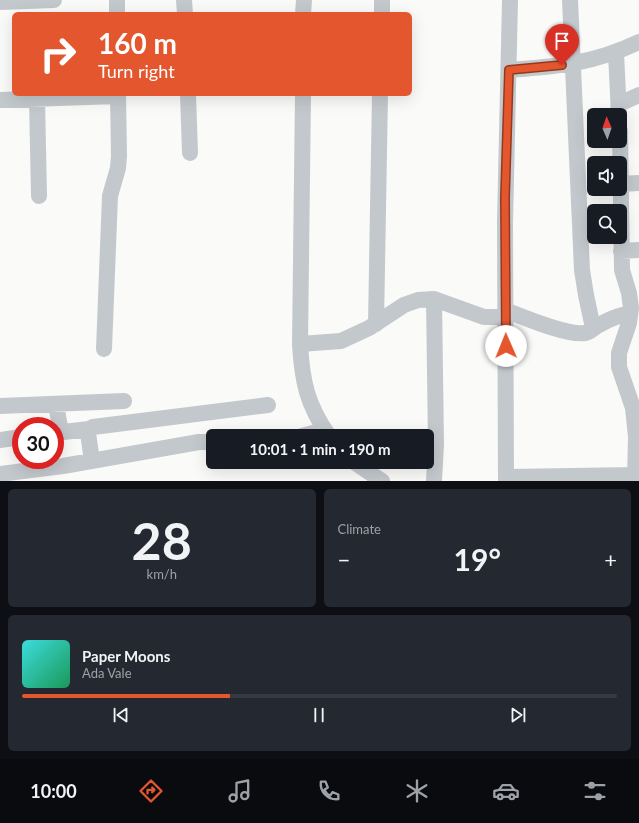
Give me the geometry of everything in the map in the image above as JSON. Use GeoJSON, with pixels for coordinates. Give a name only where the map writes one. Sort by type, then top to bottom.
{"type":"FeatureCollection","features":[{"type":"Feature","properties":{"kind":"street"},"geometry":{"type":"LineString","coordinates":[[0,2],[54,0]]}},
{"type":"Feature","properties":{"kind":"street"},"geometry":{"type":"LineString","coordinates":[[117,0],[117,12]]}},
{"type":"Feature","properties":{"kind":"street"},"geometry":{"type":"LineString","coordinates":[[184,0],[185,12]]}},
{"type":"Feature","properties":{"kind":"street"},"geometry":{"type":"LineString","coordinates":[[304,0],[304,12]]}},
{"type":"Feature","properties":{"kind":"street"},"geometry":{"type":"LineString","coordinates":[[382,0],[382,12]]}},
{"type":"Feature","properties":{"kind":"street"},"geometry":{"type":"LineString","coordinates":[[510,0],[506,158],[506,479],[635,478],[636,437],[633,408],[619,367],[620,353],[630,314],[631,300],[622,270],[621,196]]}},
{"type":"Feature","properties":{"kind":"street"},"geometry":{"type":"LineString","coordinates":[[570,0],[582,270],[593,328]]}},
{"type":"Feature","properties":{"kind":"street"},"geometry":{"type":"LineString","coordinates":[[509,70],[574,64],[616,53],[639,42]]}},
{"type":"Feature","properties":{"kind":"street"},"geometry":{"type":"LineString","coordinates":[[616,53],[619,108]]}},
{"type":"Feature","properties":{"kind":"street"},"geometry":{"type":"LineString","coordinates":[[620,108],[639,95]]}},
{"type":"Feature","properties":{"kind":"street"},"geometry":{"type":"LineString","coordinates":[[0,100],[98,96]]}},
{"type":"Feature","properties":{"kind":"street"},"geometry":{"type":"LineString","coordinates":[[104,349],[110,196],[118,168],[119,156],[118,96]]}},
{"type":"Feature","properties":{"kind":"street"},"geometry":{"type":"LineString","coordinates":[[188,96],[190,154]]}},
{"type":"Feature","properties":{"kind":"street"},"geometry":{"type":"LineString","coordinates":[[303,96],[300,344],[304,386],[318,420],[324,429]]}},
{"type":"Feature","properties":{"kind":"street"},"geometry":{"type":"LineString","coordinates":[[376,324],[380,96]]}},
{"type":"Feature","properties":{"kind":"street"},"geometry":{"type":"LineString","coordinates":[[37,99],[39,196]]}},
{"type":"Feature","properties":{"kind":"street"},"geometry":{"type":"LineString","coordinates":[[627,184],[639,183]]}},
{"type":"Feature","properties":{"kind":"street"},"geometry":{"type":"LineString","coordinates":[[621,251],[639,250]]}},
{"type":"Feature","properties":{"kind":"street"},"geometry":{"type":"LineString","coordinates":[[300,344],[341,341],[376,324],[404,305],[418,300],[434,299],[484,317],[505,314],[572,332],[586,332],[617,316],[630,314]]}},
{"type":"Feature","properties":{"kind":"street"},"geometry":{"type":"LineString","coordinates":[[434,299],[436,444],[434,481]]}},
{"type":"Feature","properties":{"kind":"street"},"geometry":{"type":"LineString","coordinates":[[0,406],[124,401]]}},
{"type":"Feature","properties":{"kind":"street"},"geometry":{"type":"LineString","coordinates":[[56,404],[57,417]]}},
{"type":"Feature","properties":{"kind":"street"},"geometry":{"type":"LineString","coordinates":[[64,432],[268,405]]}},
{"type":"Feature","properties":{"kind":"street"},"geometry":{"type":"LineString","coordinates":[[90,429],[88,432],[92,461]]}},
{"type":"Feature","properties":{"kind":"street"},"geometry":{"type":"LineString","coordinates":[[0,440],[12,438]]}},
{"type":"Feature","properties":{"kind":"street"},"geometry":{"type":"LineString","coordinates":[[0,474],[63,466],[194,442],[206,442]]}},
{"type":"Feature","properties":{"kind":"street"},"geometry":{"type":"LineString","coordinates":[[364,469],[382,481]]}},
{"type":"Feature","properties":{"kind":"route"},"geometry":{"type":"LineString","coordinates":[[506,346],[505,197],[509,70],[562,65]]}}]}
